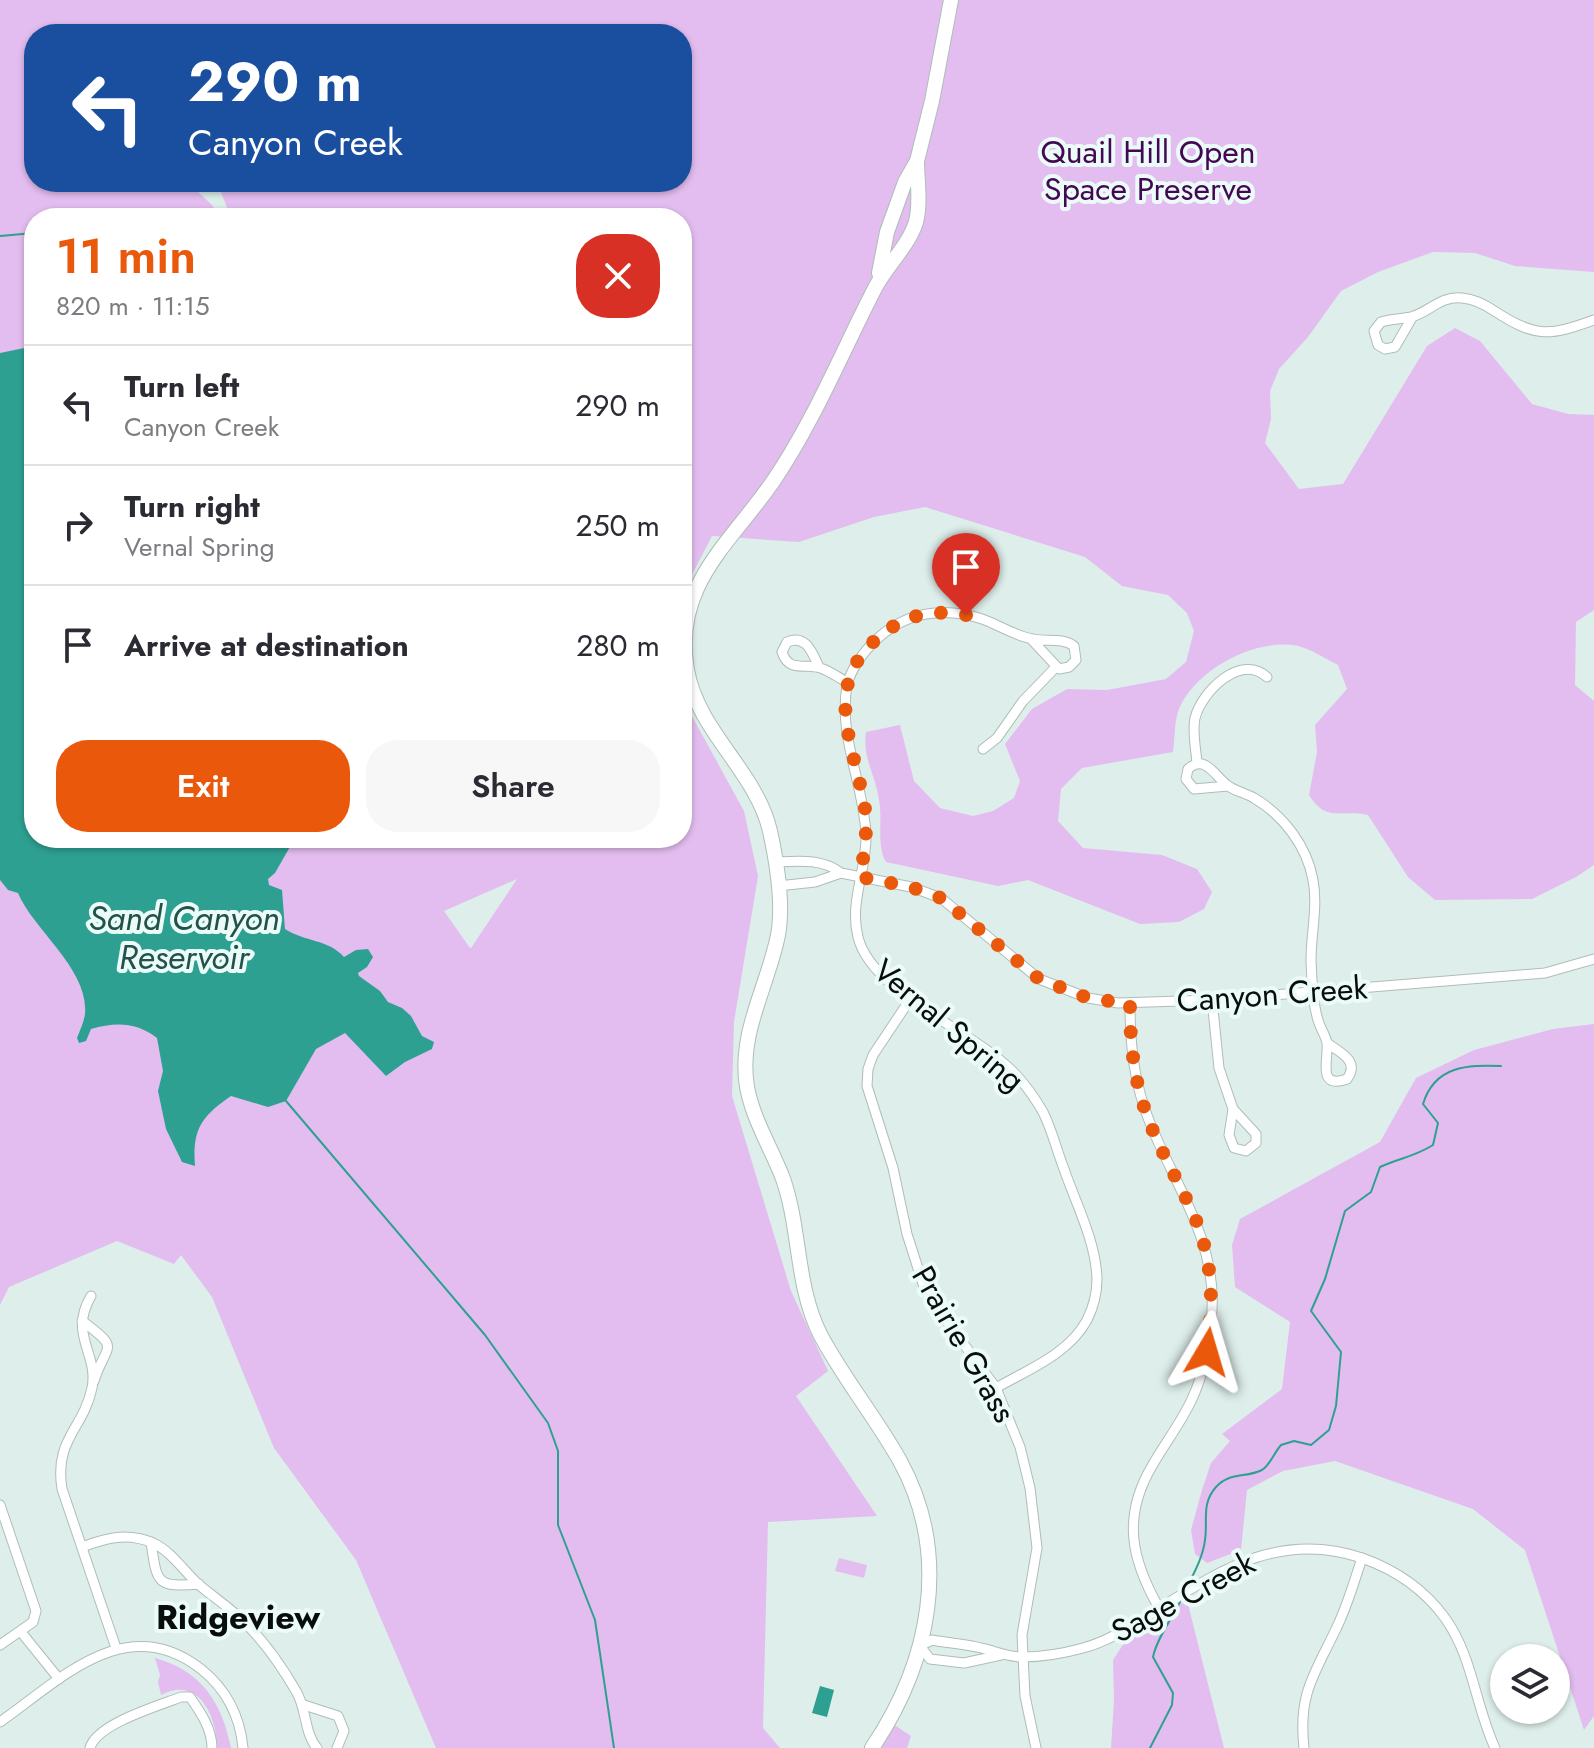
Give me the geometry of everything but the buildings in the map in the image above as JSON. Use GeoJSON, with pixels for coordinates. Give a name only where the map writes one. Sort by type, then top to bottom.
{"type":"FeatureCollection","features":[{"type":"Feature","properties":{"kind":"street"},"geometry":{"type":"LineString","coordinates":[[692,602],[707,566],[765,493],[792,451],[878,282],[908,239],[917,218],[917,161],[951,0]]}},
{"type":"Feature","properties":{"kind":"street"},"geometry":{"type":"LineString","coordinates":[[878,282],[887,232],[905,182],[917,161]]}},
{"type":"Feature","properties":{"kind":"street"},"geometry":{"type":"LineString","coordinates":[[1413,316],[1395,347],[1385,349],[1378,345],[1374,331],[1383,321],[1413,316],[1444,299],[1460,297],[1484,304],[1526,330],[1538,333],[1552,333],[1594,320]]}},
{"type":"Feature","properties":{"kind":"street"},"geometry":{"type":"LineString","coordinates":[[819,667],[847,682],[870,646],[896,624],[932,612],[966,615],[1031,639],[1065,641],[1074,646],[1077,655],[1073,664],[1065,669],[1056,667],[1031,639]]}},
{"type":"Feature","properties":{"kind":"street"},"geometry":{"type":"LineString","coordinates":[[983,749],[997,738],[1023,701],[1056,667]]}},
{"type":"Feature","properties":{"kind":"street"},"geometry":{"type":"LineString","coordinates":[[1197,763],[1195,719],[1202,702],[1238,670],[1252,668],[1267,677]]}},
{"type":"Feature","properties":{"kind":"street","name":"Vernal Spring"},"geometry":{"type":"LineString","coordinates":[[847,682],[846,732],[865,812],[866,844],[855,904],[858,939],[875,970],[1002,1062],[1026,1084],[1044,1114],[1093,1250],[1097,1281],[1086,1321],[1072,1340],[1052,1356],[996,1388]]}},
{"type":"Feature","properties":{"kind":"street"},"geometry":{"type":"LineString","coordinates":[[692,689],[699,708],[760,805],[769,827],[775,862],[778,934],[746,1044],[747,1085],[767,1147],[781,1175],[802,1276],[820,1333],[900,1462],[919,1510],[928,1559],[925,1632],[899,1704],[872,1748]]}},
{"type":"Feature","properties":{"kind":"street"},"geometry":{"type":"LineString","coordinates":[[1228,786],[1194,789],[1186,774],[1197,763],[1204,764],[1228,786],[1252,797],[1287,826],[1307,858],[1313,882],[1315,920],[1311,956],[1313,990],[1318,1020],[1327,1043]]}},
{"type":"Feature","properties":{"kind":"street","name":"Canyon Creek"},"geometry":{"type":"LineString","coordinates":[[775,862],[817,862],[841,873],[911,887],[941,898],[1039,979],[1088,998],[1130,1004],[1545,973],[1594,959]]}},
{"type":"Feature","properties":{"kind":"street"},"geometry":{"type":"LineString","coordinates":[[817,862],[818,882]]}},
{"type":"Feature","properties":{"kind":"street"},"geometry":{"type":"LineString","coordinates":[[778,886],[818,882],[841,873]]}},
{"type":"Feature","properties":{"kind":"street","name":"Prairie Grass"},"geometry":{"type":"LineString","coordinates":[[911,998],[873,1055],[867,1086],[893,1168],[907,1234],[923,1284],[996,1388],[1020,1447],[1036,1527],[1037,1548],[1022,1635],[1025,1696],[1035,1747]]}},
{"type":"Feature","properties":{"kind":"street"},"geometry":{"type":"LineString","coordinates":[[1212,1000],[1219,1068],[1233,1109]]}},
{"type":"Feature","properties":{"kind":"street"},"geometry":{"type":"LineString","coordinates":[[1130,1004],[1133,1064],[1142,1100],[1198,1227],[1212,1294],[1207,1352],[1200,1378],[1183,1416],[1147,1475],[1133,1520],[1138,1567],[1159,1608]]}},
{"type":"Feature","properties":{"kind":"street"},"geometry":{"type":"LineString","coordinates":[[91,1296],[82,1321],[93,1384]]}},
{"type":"Feature","properties":{"kind":"street"},"geometry":{"type":"LineString","coordinates":[[82,1321],[100,1334],[109,1351],[98,1368],[87,1404],[67,1439],[59,1471],[62,1489],[116,1648]]}},
{"type":"Feature","properties":{"kind":"street"},"geometry":{"type":"LineString","coordinates":[[0,1505],[36,1611],[33,1622],[0,1645]]}},
{"type":"Feature","properties":{"kind":"street"},"geometry":{"type":"LineString","coordinates":[[82,1547],[110,1537],[151,1542],[165,1550],[199,1584],[246,1623],[274,1656],[304,1705],[317,1748]]}},
{"type":"Feature","properties":{"kind":"street"},"geometry":{"type":"LineString","coordinates":[[151,1542],[156,1569],[162,1581],[176,1587],[199,1584]]}},
{"type":"Feature","properties":{"kind":"street","name":"Sage Creek"},"geometry":{"type":"LineString","coordinates":[[1001,1655],[964,1663],[930,1659],[920,1646],[932,1640],[1023,1657],[1083,1648],[1125,1630],[1245,1559],[1270,1552],[1313,1549],[1347,1553],[1399,1574],[1426,1596],[1446,1619],[1465,1655],[1495,1748]]}},
{"type":"Feature","properties":{"kind":"street"},"geometry":{"type":"LineString","coordinates":[[1304,1748],[1303,1715],[1311,1678],[1336,1629],[1362,1558]]}},
{"type":"Feature","properties":{"kind":"street"},"geometry":{"type":"LineString","coordinates":[[21,1632],[59,1679]]}},
{"type":"Feature","properties":{"kind":"street"},"geometry":{"type":"LineString","coordinates":[[964,1663],[965,1645]]}},
{"type":"Feature","properties":{"kind":"street"},"geometry":{"type":"LineString","coordinates":[[0,1722],[86,1660],[116,1648],[152,1648],[190,1660],[214,1679],[228,1698],[241,1729],[243,1748]]}},
{"type":"Feature","properties":{"kind":"street"},"geometry":{"type":"LineString","coordinates":[[90,1748],[96,1735],[109,1726],[181,1697],[190,1697],[201,1713],[212,1737],[212,1748]]}},
{"type":"Feature","properties":{"kind":"street"},"geometry":{"type":"LineString","coordinates":[[304,1705],[338,1716],[344,1731],[337,1748]]}},
{"type":"Feature","properties":{"kind":"green space","name":"Quail Hill Open Space Preserve"},"geometry":{"type":"Polygon","coordinates":[[[0,0],[1594,0],[1594,272],[1515,266],[1475,253],[1433,252],[1378,272],[1341,291],[1308,337],[1279,369],[1270,391],[1271,419],[1265,443],[1299,489],[1343,484],[1427,346],[1455,328],[1480,341],[1532,404],[1568,414],[1594,415],[1594,610],[1576,622],[1575,685],[1594,701],[1594,865],[1532,899],[1435,900],[1408,877],[1368,815],[1328,812],[1315,804],[1309,795],[1317,752],[1315,725],[1347,689],[1338,665],[1298,646],[1264,647],[1229,660],[1198,681],[1179,709],[1173,752],[1082,768],[1061,789],[1058,821],[1083,848],[1162,855],[1197,869],[1212,892],[1204,909],[1179,922],[1140,924],[1028,880],[998,886],[886,862],[881,848],[879,800],[866,750],[866,732],[900,725],[914,781],[940,808],[973,816],[993,811],[1014,798],[1020,781],[1005,744],[1032,709],[1067,689],[1107,690],[1166,679],[1186,662],[1194,631],[1187,613],[1168,595],[1122,586],[1085,557],[925,507],[874,517],[799,542],[712,536],[692,575],[692,208],[227,208],[221,192],[692,192],[692,24],[24,24],[24,192],[198,192],[214,208],[24,208],[24,848],[692,848],[692,716],[744,811],[758,876],[734,1022],[732,1096],[791,1291],[828,1371],[796,1396],[877,1516],[768,1522],[763,1728],[780,1748],[436,1748],[356,1560],[274,1448],[212,1297],[181,1255],[174,1264],[117,1241],[9,1287],[0,1305],[0,0]],[[517,879],[444,911],[471,948],[517,879]]]}},
{"type":"Feature","properties":{"kind":"green space"},"geometry":{"type":"Polygon","coordinates":[[[1594,1024],[1594,1716],[1584,1730],[1570,1687],[1570,1644],[1556,1644],[1525,1550],[1473,1509],[1335,1461],[1283,1471],[1247,1490],[1241,1550],[1207,1563],[1195,1554],[1191,1530],[1211,1463],[1230,1441],[1222,1434],[1282,1389],[1290,1322],[1235,1287],[1232,1245],[1240,1219],[1380,1142],[1416,1078],[1474,1050],[1553,1029],[1594,1024]]]}},
{"type":"Feature","properties":{"kind":"green space"},"geometry":{"type":"Polygon","coordinates":[[[839,1558],[867,1565],[864,1578],[835,1571],[839,1558]]]}},
{"type":"Feature","properties":{"kind":"green space"},"geometry":{"type":"Polygon","coordinates":[[[1187,1600],[1224,1748],[1111,1748],[1113,1660],[1128,1637],[1187,1600]]]}},
{"type":"Feature","properties":{"kind":"green space"},"geometry":{"type":"Polygon","coordinates":[[[155,1658],[185,1671],[207,1691],[222,1717],[231,1748],[217,1748],[209,1712],[195,1695],[185,1690],[174,1690],[161,1695],[155,1658]]]}},
{"type":"Feature","properties":{"kind":"green space"},"geometry":{"type":"Polygon","coordinates":[[[890,1722],[911,1736],[907,1748],[871,1748],[890,1722]]]}},
{"type":"Feature","properties":{"kind":"water","name":"Sand Canyon Reservoir"},"geometry":{"type":"Polygon","coordinates":[[[24,348],[24,848],[289,848],[268,879],[269,885],[282,890],[285,929],[331,947],[344,957],[356,950],[368,949],[373,957],[367,967],[358,973],[359,976],[380,991],[388,1002],[402,1008],[411,1016],[422,1036],[434,1042],[432,1049],[405,1062],[386,1076],[345,1033],[316,1049],[286,1101],[268,1107],[231,1096],[213,1110],[197,1133],[195,1166],[182,1162],[166,1129],[158,1091],[163,1071],[157,1038],[133,1026],[109,1025],[91,1029],[86,1041],[79,1043],[77,1038],[85,1014],[84,997],[78,981],[18,893],[8,890],[0,880],[0,353],[24,348]]]}},
{"type":"Feature","properties":{"kind":"water"},"geometry":{"type":"Polygon","coordinates":[[[820,1686],[834,1690],[827,1717],[812,1713],[820,1686]]]}},
{"type":"Feature","properties":{"kind":"waterway"},"geometry":{"type":"LineString","coordinates":[[0,236],[24,234]]}},
{"type":"Feature","properties":{"kind":"waterway"},"geometry":{"type":"LineString","coordinates":[[1187,1587],[1202,1553],[1208,1500],[1216,1487],[1226,1479],[1262,1470],[1281,1445],[1294,1441],[1311,1445],[1329,1430],[1336,1406],[1341,1352],[1311,1311],[1325,1279],[1345,1211],[1371,1192],[1380,1167],[1433,1145],[1438,1123],[1423,1104],[1436,1081],[1465,1067],[1501,1066]]}},
{"type":"Feature","properties":{"kind":"waterway"},"geometry":{"type":"LineString","coordinates":[[286,1101],[485,1335],[548,1423],[558,1451],[558,1525],[595,1620],[614,1748]]}},
{"type":"Feature","properties":{"kind":"waterway"},"geometry":{"type":"LineString","coordinates":[[1150,1748],[1172,1705],[1173,1693],[1153,1657],[1181,1600]]}},
{"type":"Feature","properties":{"kind":"district","name":"Ridgeview"},"geometry":{"type":"Point","coordinates":[238,1617]}},
{"type":"Feature","properties":{"kind":"route"},"geometry":{"type":"LineString","coordinates":[[966,615],[932,612],[896,624],[870,646],[847,682],[846,732],[865,812],[866,844],[860,877],[911,887],[941,898],[1039,979],[1088,998],[1130,1004],[1133,1064],[1144,1108],[1194,1215],[1207,1259],[1212,1307],[1207,1352]]}}]}
